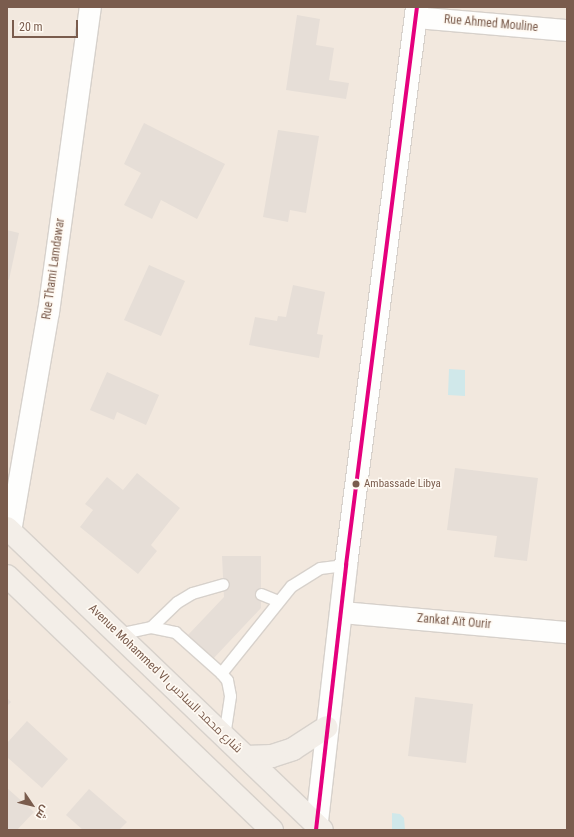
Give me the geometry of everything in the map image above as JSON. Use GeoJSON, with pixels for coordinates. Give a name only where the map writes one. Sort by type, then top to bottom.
{"type":"FeatureCollection","features":[{"type":"Feature","properties":{"kind":"main road"},"geometry":{"type":"LineString","coordinates":[[318,828],[327,727],[346,565],[416,12]]}},
{"type":"Feature","properties":{"kind":"main road","name":"Avenue Mohammed VI شارع محمد السادس"},"geometry":{"type":"LineString","coordinates":[[8,529],[318,828]]}},
{"type":"Feature","properties":{"kind":"main road"},"geometry":{"type":"LineString","coordinates":[[9,584],[272,830]]}},
{"type":"Feature","properties":{"kind":"main road"},"geometry":{"type":"LineString","coordinates":[[246,757],[272,756],[293,749],[327,727]]}},
{"type":"Feature","properties":{"kind":"street","name":"Rue Thami Lamdawar"},"geometry":{"type":"LineString","coordinates":[[8,529],[48,312],[90,7]]}},
{"type":"Feature","properties":{"kind":"street","name":"Rue Ahmed Mouline"},"geometry":{"type":"LineString","coordinates":[[416,12],[567,30]]}},
{"type":"Feature","properties":{"kind":"street","name":"Zankat Aït Ourir"},"geometry":{"type":"LineString","coordinates":[[341,612],[567,632]]}},
{"type":"Feature","properties":{"kind":"lane"},"geometry":{"type":"LineString","coordinates":[[221,673],[291,586],[307,574],[320,568],[346,565]]}},
{"type":"Feature","properties":{"kind":"lane"},"geometry":{"type":"LineString","coordinates":[[151,627],[177,602],[192,593],[223,584]]}},
{"type":"Feature","properties":{"kind":"lane"},"geometry":{"type":"LineString","coordinates":[[261,594],[278,601]]}},
{"type":"Feature","properties":{"kind":"lane"},"geometry":{"type":"LineString","coordinates":[[118,634],[151,627],[175,632],[221,673],[227,680],[230,696],[224,736]]}},
{"type":"Feature","properties":{"kind":"shaded area"},"geometry":{"type":"Polygon","coordinates":[[[7,7],[567,7],[567,830],[7,830],[7,7]]]}},
{"type":"Feature","properties":{"kind":"water"},"geometry":{"type":"Polygon","coordinates":[[[449,369],[465,370],[465,396],[448,395],[449,369]]]}},
{"type":"Feature","properties":{"kind":"water"},"geometry":{"type":"Polygon","coordinates":[[[392,813],[400,814],[404,818],[405,830],[392,830],[392,813]]]}},
{"type":"Feature","properties":{"kind":"building"},"geometry":{"type":"Polygon","coordinates":[[[297,15],[320,19],[316,45],[334,48],[329,80],[349,83],[346,99],[286,90],[297,15]]]}},
{"type":"Feature","properties":{"kind":"building"},"geometry":{"type":"Polygon","coordinates":[[[144,123],[225,164],[197,219],[161,200],[152,219],[124,205],[141,173],[124,164],[144,123]]]}},
{"type":"Feature","properties":{"kind":"building"},"geometry":{"type":"Polygon","coordinates":[[[278,130],[319,136],[306,213],[290,210],[288,222],[263,217],[278,130]]]}},
{"type":"Feature","properties":{"kind":"building"},"geometry":{"type":"Polygon","coordinates":[[[7,230],[19,233],[9,280],[7,279],[7,230]]]}},
{"type":"Feature","properties":{"kind":"building"},"geometry":{"type":"Polygon","coordinates":[[[149,265],[185,281],[161,336],[124,320],[149,265]]]}},
{"type":"Feature","properties":{"kind":"building"},"geometry":{"type":"Polygon","coordinates":[[[293,285],[325,292],[317,334],[323,335],[319,358],[249,345],[255,317],[277,321],[278,316],[286,317],[293,285]]]}},
{"type":"Feature","properties":{"kind":"building"},"geometry":{"type":"Polygon","coordinates":[[[107,372],[159,395],[146,425],[117,412],[114,420],[90,410],[107,372]]]}},
{"type":"Feature","properties":{"kind":"building"},"geometry":{"type":"Polygon","coordinates":[[[455,468],[538,478],[527,561],[494,557],[497,536],[447,530],[455,468]]]}},
{"type":"Feature","properties":{"kind":"building"},"geometry":{"type":"Polygon","coordinates":[[[137,473],[180,508],[151,545],[157,551],[138,574],[80,527],[93,510],[85,504],[107,477],[123,490],[137,473]]]}},
{"type":"Feature","properties":{"kind":"building"},"geometry":{"type":"Polygon","coordinates":[[[222,556],[261,556],[261,608],[212,660],[187,636],[224,597],[222,556]]]}},
{"type":"Feature","properties":{"kind":"building"},"geometry":{"type":"Polygon","coordinates":[[[415,697],[473,704],[466,763],[408,756],[415,697]]]}},
{"type":"Feature","properties":{"kind":"building"},"geometry":{"type":"Polygon","coordinates":[[[7,698],[11,702],[7,706],[7,698]]]}},
{"type":"Feature","properties":{"kind":"building"},"geometry":{"type":"Polygon","coordinates":[[[27,721],[68,759],[42,788],[7,757],[7,743],[27,721]]]}},
{"type":"Feature","properties":{"kind":"building"},"geometry":{"type":"Polygon","coordinates":[[[7,788],[34,812],[17,830],[7,830],[7,788]]]}},
{"type":"Feature","properties":{"kind":"building"},"geometry":{"type":"Polygon","coordinates":[[[89,789],[127,822],[119,830],[83,830],[66,815],[89,789]]]}},
{"type":"Feature","properties":{"kind":"transit line"},"geometry":{"type":"LineString","coordinates":[[316,830],[346,565],[417,7]]}},
{"type":"Feature","properties":{"kind":"place","name":"Ambassade Libya"},"geometry":{"type":"Point","coordinates":[356,484]}}]}
